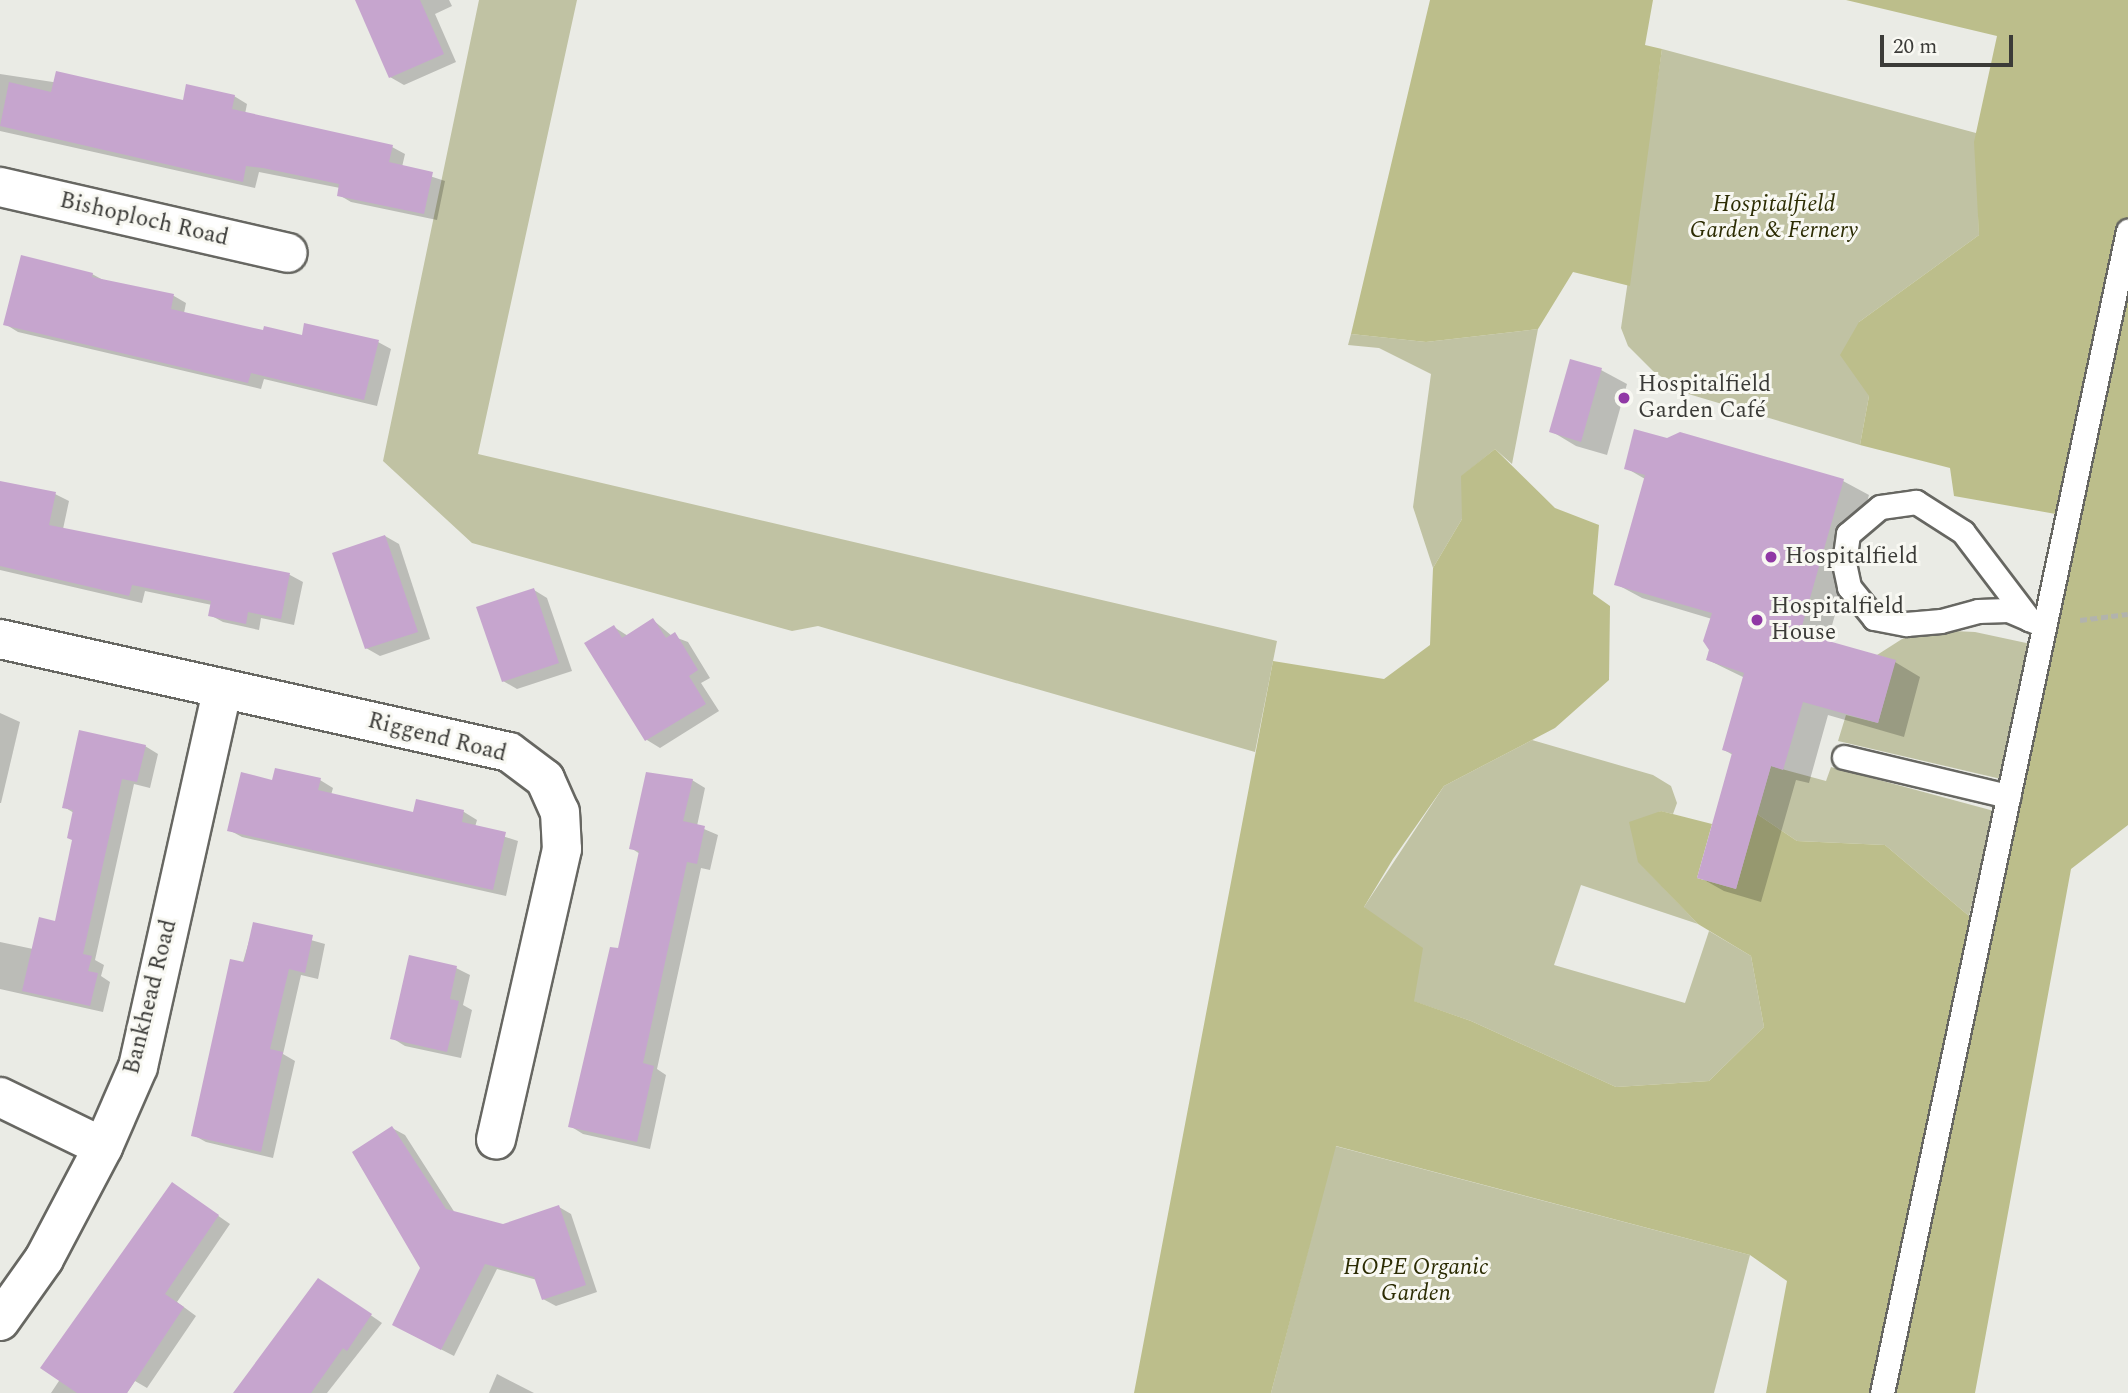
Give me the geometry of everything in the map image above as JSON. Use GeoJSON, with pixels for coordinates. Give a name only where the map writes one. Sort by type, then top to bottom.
{"type":"FeatureCollection","features":[{"type":"Feature","properties":{"kind":"street","name":"Bishoploch Road"},"geometry":{"type":"LineString","coordinates":[[0,187],[288,253]]}},
{"type":"Feature","properties":{"kind":"street","name":"Riggend Road"},"geometry":{"type":"LineString","coordinates":[[0,639],[509,752],[545,779],[559,812],[562,849],[496,1140]]}},
{"type":"Feature","properties":{"kind":"street","name":"Bankhead Road"},"geometry":{"type":"LineString","coordinates":[[0,1321],[44,1259],[103,1147],[138,1067],[223,688]]}},
{"type":"Feature","properties":{"kind":"street"},"geometry":{"type":"LineString","coordinates":[[0,1097],[103,1147]]}},
{"type":"Feature","properties":{"kind":"lane"},"geometry":{"type":"LineString","coordinates":[[1882,1393],[2008,796],[2037,622],[2128,231]]}},
{"type":"Feature","properties":{"kind":"lane"},"geometry":{"type":"LineString","coordinates":[[1916,502],[1963,532],[2037,622],[2008,610],[1978,611],[1941,621],[1906,624],[1874,618],[1849,587],[1844,563],[1848,534],[1880,507],[1916,502]]}},
{"type":"Feature","properties":{"kind":"lane"},"geometry":{"type":"LineString","coordinates":[[1844,757],[2008,796]]}},
{"type":"Feature","properties":{"kind":"path"},"geometry":{"type":"LineString","coordinates":[[2037,622],[2128,614]]}},
{"type":"Feature","properties":{"kind":"green space"},"geometry":{"type":"Polygon","coordinates":[[[479,0],[577,0],[478,454],[1277,641],[1255,752],[818,626],[792,631],[472,543],[383,461],[479,0]]]}},
{"type":"Feature","properties":{"kind":"green space"},"geometry":{"type":"Polygon","coordinates":[[[1430,0],[1653,0],[1645,45],[1662,49],[1630,286],[1573,272],[1538,329],[1426,342],[1351,334],[1430,0]]]}},
{"type":"Feature","properties":{"kind":"green space"},"geometry":{"type":"Polygon","coordinates":[[[1846,0],[2128,0],[2128,825],[2071,869],[1975,1393],[1766,1393],[1787,1281],[1750,1255],[1336,1146],[1271,1393],[1134,1393],[1273,661],[1384,679],[1430,645],[1433,568],[1462,519],[1461,476],[1495,449],[1555,508],[1599,525],[1593,594],[1610,606],[1609,680],[1555,728],[1444,786],[1393,859],[1364,907],[1423,948],[1414,1001],[1471,1021],[1616,1087],[1709,1081],[1764,1027],[1751,956],[1698,924],[1638,862],[1629,822],[1661,811],[1712,824],[1697,878],[1736,889],[1757,814],[1797,841],[1885,845],[1969,916],[1992,921],[2078,518],[1954,496],[1950,468],[1860,445],[1869,396],[1840,355],[1859,322],[1979,235],[1974,142],[1997,36],[1846,0]]]}},
{"type":"Feature","properties":{"kind":"green space","name":"Hospitalfield Garden & Fernery"},"geometry":{"type":"Polygon","coordinates":[[[1662,49],[1976,133],[1979,235],[1859,322],[1869,396],[1860,445],[1685,393],[1653,371],[1628,346],[1621,328],[1662,49]]]}},
{"type":"Feature","properties":{"kind":"green space"},"geometry":{"type":"Polygon","coordinates":[[[1538,329],[1512,464],[1495,449],[1462,476],[1462,519],[1433,568],[1413,507],[1431,374],[1379,348],[1348,345],[1351,334],[1426,342],[1538,329]]]}},
{"type":"Feature","properties":{"kind":"green space"},"geometry":{"type":"Polygon","coordinates":[[[1933,630],[1975,632],[2031,644],[2001,779],[1838,741],[1846,715],[1878,723],[1895,661],[1877,655],[1902,639],[1933,630]]]}},
{"type":"Feature","properties":{"kind":"green space"},"geometry":{"type":"Polygon","coordinates":[[[1532,740],[1653,775],[1671,786],[1677,803],[1673,814],[1660,811],[1638,861],[1698,924],[1581,885],[1554,965],[1685,1003],[1709,931],[1751,956],[1764,1027],[1709,1081],[1616,1087],[1471,1021],[1413,1001],[1364,907],[1444,786],[1532,740]]]}},
{"type":"Feature","properties":{"kind":"green space"},"geometry":{"type":"Polygon","coordinates":[[[1771,766],[1826,781],[1831,767],[1994,811],[1969,916],[1885,845],[1797,841],[1757,814],[1771,766]]]}},
{"type":"Feature","properties":{"kind":"green space","name":"HOPE Organic Garden"},"geometry":{"type":"Polygon","coordinates":[[[1335,1146],[1750,1255],[1714,1393],[1271,1393],[1335,1146]]]}},
{"type":"Feature","properties":{"kind":"building"},"geometry":{"type":"Polygon","coordinates":[[[355,0],[420,0],[444,54],[389,78],[355,0]]]}},
{"type":"Feature","properties":{"kind":"building"},"geometry":{"type":"Polygon","coordinates":[[[56,71],[183,100],[186,84],[235,95],[232,109],[393,145],[389,162],[433,172],[424,214],[337,196],[339,184],[263,168],[246,166],[243,182],[0,126],[9,82],[51,92],[56,71]]]}},
{"type":"Feature","properties":{"kind":"building"},"geometry":{"type":"Polygon","coordinates":[[[21,255],[93,273],[92,277],[174,294],[171,309],[263,330],[264,326],[302,335],[304,323],[379,340],[364,400],[251,373],[248,383],[3,325],[21,255]]]}},
{"type":"Feature","properties":{"kind":"building"},"geometry":{"type":"Polygon","coordinates":[[[1570,359],[1602,368],[1581,442],[1549,432],[1570,359]]]}},
{"type":"Feature","properties":{"kind":"building","name":"Hospitalfield House"},"geometry":{"type":"Polygon","coordinates":[[[1634,429],[1667,438],[1680,432],[1844,479],[1800,633],[1896,660],[1878,723],[1803,702],[1783,770],[1771,766],[1736,889],[1697,878],[1732,753],[1722,750],[1744,673],[1706,660],[1709,650],[1703,641],[1712,613],[1614,585],[1645,475],[1624,469],[1634,429]]]}},
{"type":"Feature","properties":{"kind":"building"},"geometry":{"type":"Polygon","coordinates":[[[0,481],[56,492],[49,525],[290,573],[281,619],[248,612],[246,624],[208,616],[211,601],[132,585],[129,596],[0,566],[0,481]]]}},
{"type":"Feature","properties":{"kind":"building"},"geometry":{"type":"Polygon","coordinates":[[[385,535],[418,632],[365,649],[332,553],[385,535]]]}},
{"type":"Feature","properties":{"kind":"building"},"geometry":{"type":"Polygon","coordinates":[[[534,588],[559,663],[502,682],[476,607],[534,588]]]}},
{"type":"Feature","properties":{"kind":"building"},"geometry":{"type":"Polygon","coordinates":[[[653,618],[666,638],[675,632],[698,670],[689,676],[706,704],[645,741],[584,643],[614,625],[622,638],[653,618]]]}},
{"type":"Feature","properties":{"kind":"building"},"geometry":{"type":"Polygon","coordinates":[[[79,730],[146,745],[137,782],[122,779],[83,954],[92,956],[88,971],[98,973],[90,1006],[22,991],[39,917],[55,921],[72,840],[67,838],[73,810],[62,808],[79,730]]]}},
{"type":"Feature","properties":{"kind":"building"},"geometry":{"type":"Polygon","coordinates":[[[275,768],[321,778],[318,790],[413,812],[416,799],[464,810],[462,822],[506,832],[493,890],[227,831],[241,772],[272,780],[275,768]]]}},
{"type":"Feature","properties":{"kind":"building"},"geometry":{"type":"Polygon","coordinates":[[[646,772],[693,779],[683,821],[705,826],[697,864],[687,862],[643,1063],[654,1066],[637,1142],[568,1127],[610,947],[618,948],[639,851],[629,849],[646,772]]]}},
{"type":"Feature","properties":{"kind":"building"},"geometry":{"type":"Polygon","coordinates":[[[253,922],[313,935],[305,973],[289,969],[270,1049],[283,1052],[261,1152],[191,1136],[230,959],[244,962],[253,922]]]}},
{"type":"Feature","properties":{"kind":"building"},"geometry":{"type":"Polygon","coordinates":[[[409,955],[457,966],[450,999],[459,1001],[447,1052],[390,1039],[409,955]]]}},
{"type":"Feature","properties":{"kind":"building"},"geometry":{"type":"Polygon","coordinates":[[[392,1126],[446,1209],[503,1224],[559,1205],[586,1285],[542,1300],[534,1277],[485,1264],[441,1350],[392,1325],[420,1268],[352,1152],[392,1126]]]}},
{"type":"Feature","properties":{"kind":"building"},"geometry":{"type":"Polygon","coordinates":[[[172,1182],[219,1215],[165,1294],[184,1307],[127,1393],[77,1393],[40,1368],[172,1182]]]}},
{"type":"Feature","properties":{"kind":"building"},"geometry":{"type":"Polygon","coordinates":[[[318,1278],[372,1314],[347,1351],[343,1348],[311,1393],[233,1393],[318,1278]]]}},
{"type":"Feature","properties":{"kind":"place","name":"Hospitalfield Garden Café"},"geometry":{"type":"Point","coordinates":[1624,398]}},
{"type":"Feature","properties":{"kind":"place","name":"Hospitalfield"},"geometry":{"type":"Point","coordinates":[1771,557]}},
{"type":"Feature","properties":{"kind":"place","name":"Hospitalfield House"},"geometry":{"type":"Point","coordinates":[1757,620]}}]}
